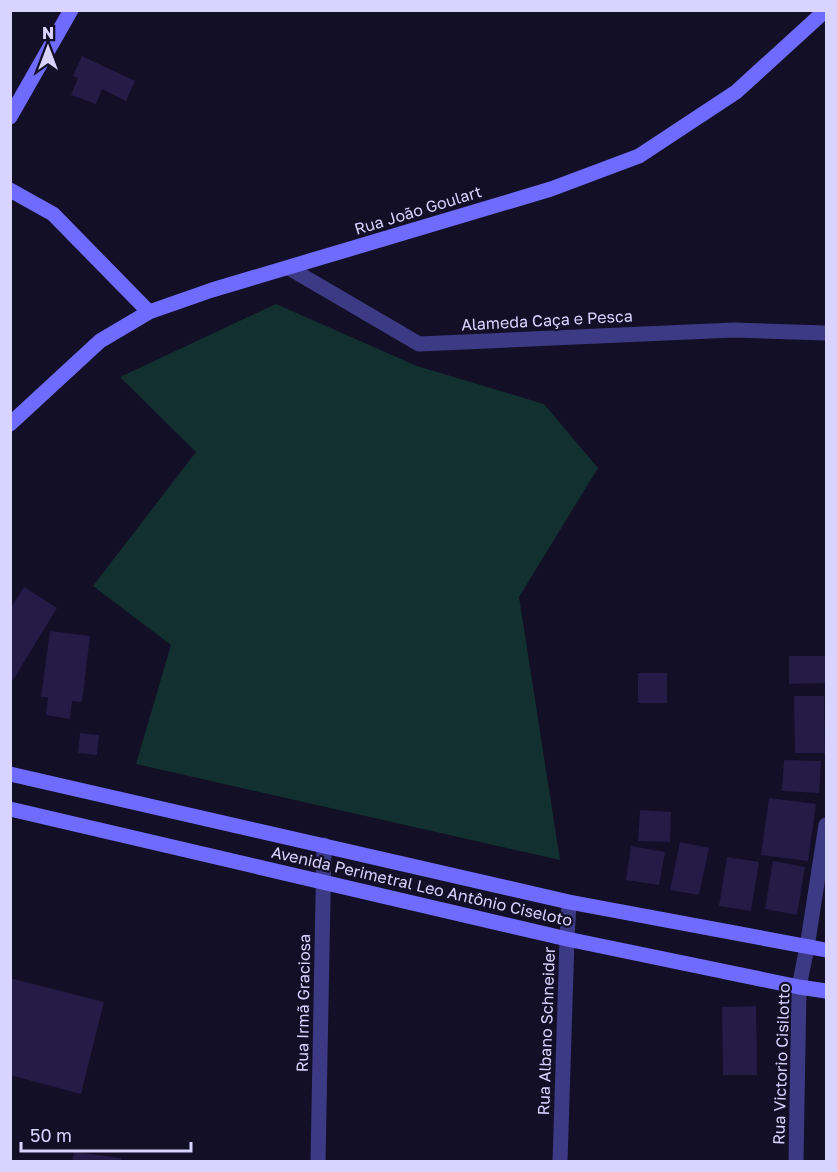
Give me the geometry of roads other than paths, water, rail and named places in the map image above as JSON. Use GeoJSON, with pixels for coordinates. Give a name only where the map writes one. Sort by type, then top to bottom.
{"type":"FeatureCollection","features":[{"type":"Feature","properties":{"kind":"street"},"geometry":{"type":"LineString","coordinates":[[10,117],[71,10]]}},
{"type":"Feature","properties":{"kind":"street","name":"Rua João Goulart"},"geometry":{"type":"LineString","coordinates":[[10,424],[100,341],[149,312],[212,290],[551,189],[639,156],[736,92],[826,10]]}},
{"type":"Feature","properties":{"kind":"street"},"geometry":{"type":"LineString","coordinates":[[10,190],[52,214],[149,312]]}},
{"type":"Feature","properties":{"kind":"street","name":"Alameda Caça e Pesca"},"geometry":{"type":"LineString","coordinates":[[289,268],[419,344],[734,330],[826,333]]}},
{"type":"Feature","properties":{"kind":"street","name":"Avenida Perimetral Leo Antônio Ciseloto"},"geometry":{"type":"LineString","coordinates":[[10,774],[569,902],[826,950]]}},
{"type":"Feature","properties":{"kind":"street","name":"Avenida Perimetral Leo Antônio Ciseloto"},"geometry":{"type":"LineString","coordinates":[[10,809],[567,939],[826,991]]}},
{"type":"Feature","properties":{"kind":"street","name":"Rua Victorio Cisilotto"},"geometry":{"type":"LineString","coordinates":[[796,1161],[799,987],[826,825]]}},
{"type":"Feature","properties":{"kind":"street","name":"Rua Irmã Graciosa"},"geometry":{"type":"LineString","coordinates":[[318,1161],[324,845]]}},
{"type":"Feature","properties":{"kind":"street","name":"Rua Albano Schneider"},"geometry":{"type":"LineString","coordinates":[[560,1161],[569,902]]}}]}
